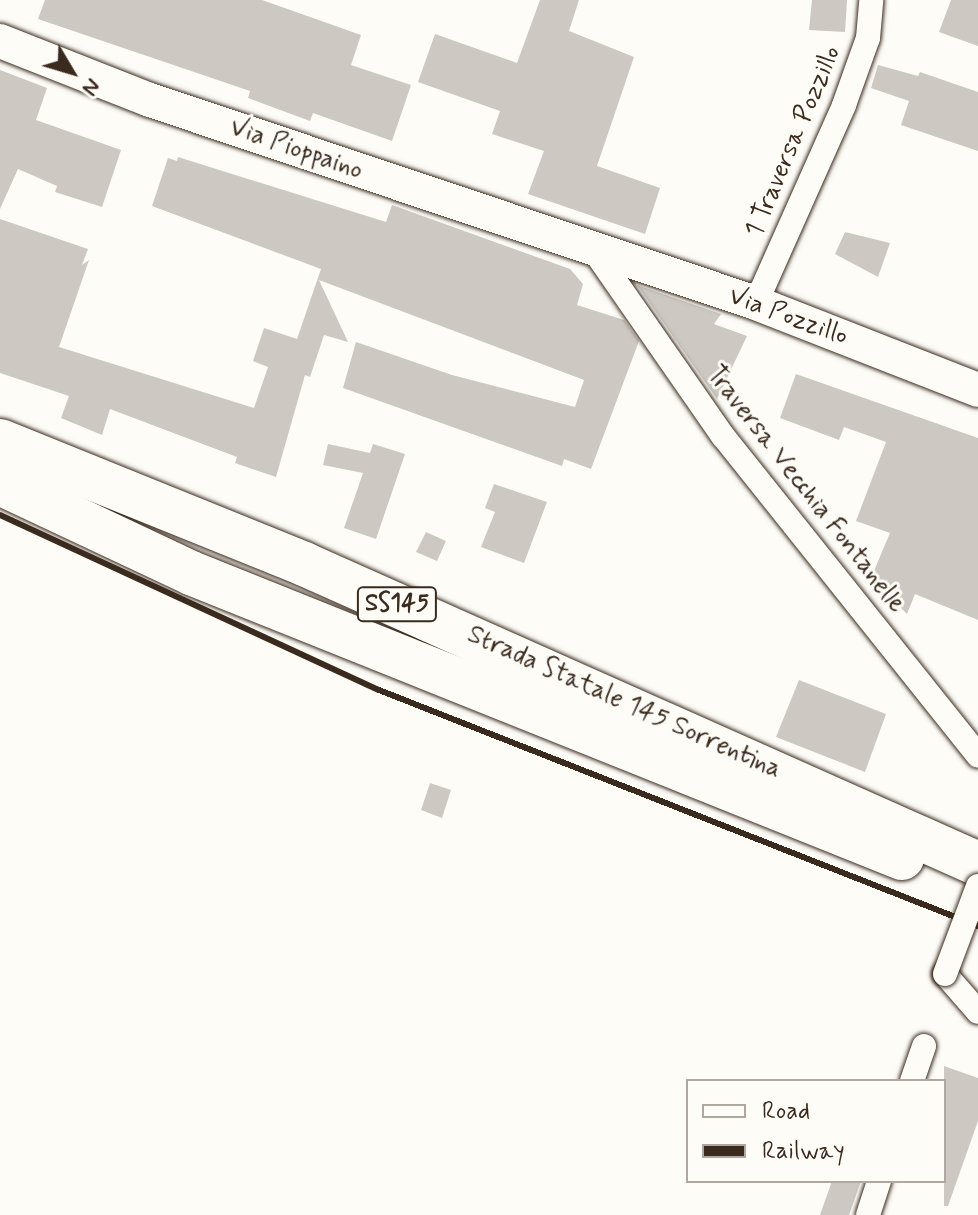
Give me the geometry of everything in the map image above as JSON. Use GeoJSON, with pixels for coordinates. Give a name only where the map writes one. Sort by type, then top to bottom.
{"type":"FeatureCollection","features":[{"type":"Feature","properties":{"kind":"highway","name":"Strada Statale 145 Sorrentina"},"geometry":{"type":"LineString","coordinates":[[0,441],[245,539],[791,777],[978,864]]}},
{"type":"Feature","properties":{"kind":"highway"},"geometry":{"type":"LineString","coordinates":[[0,483],[148,554],[557,724],[914,863],[978,884]]}},
{"type":"Feature","properties":{"kind":"main road","name":"Via Pioppaino"},"geometry":{"type":"LineString","coordinates":[[0,41],[150,100],[595,252]]}},
{"type":"Feature","properties":{"kind":"main road","name":"Via Pozzillo"},"geometry":{"type":"LineString","coordinates":[[595,252],[756,303],[978,390]]}},
{"type":"Feature","properties":{"kind":"street","name":"1 Traversa Pozzillo"},"geometry":{"type":"LineString","coordinates":[[756,303],[844,105],[868,38],[871,0]]}},
{"type":"Feature","properties":{"kind":"street","name":"Traversa Vecchia Fontanelle"},"geometry":{"type":"LineString","coordinates":[[595,252],[723,436],[978,756]]}},
{"type":"Feature","properties":{"kind":"street"},"geometry":{"type":"LineString","coordinates":[[978,884],[945,974],[978,1012]]}},
{"type":"Feature","properties":{"kind":"street"},"geometry":{"type":"LineString","coordinates":[[913,1079],[924,1046]]}},
{"type":"Feature","properties":{"kind":"street"},"geometry":{"type":"LineString","coordinates":[[868,1215],[878,1183]]}},
{"type":"Feature","properties":{"kind":"building"},"geometry":{"type":"Polygon","coordinates":[[[45,0],[262,0],[361,35],[351,65],[411,85],[392,141],[313,113],[310,121],[248,98],[250,91],[38,19],[45,0]]]}},
{"type":"Feature","properties":{"kind":"building"},"geometry":{"type":"Polygon","coordinates":[[[540,0],[579,0],[569,31],[634,57],[597,166],[660,188],[645,234],[528,194],[544,151],[492,134],[500,111],[418,82],[435,34],[517,63],[540,0]]]}},
{"type":"Feature","properties":{"kind":"building"},"geometry":{"type":"Polygon","coordinates":[[[812,0],[847,0],[845,32],[809,30],[812,0]]]}},
{"type":"Feature","properties":{"kind":"building"},"geometry":{"type":"Polygon","coordinates":[[[951,0],[978,0],[978,46],[939,32],[951,0]]]}},
{"type":"Feature","properties":{"kind":"building"},"geometry":{"type":"Polygon","coordinates":[[[878,65],[918,76],[920,72],[978,92],[978,151],[901,125],[909,101],[871,88],[878,65]]]}},
{"type":"Feature","properties":{"kind":"building"},"geometry":{"type":"Polygon","coordinates":[[[0,70],[47,88],[36,120],[121,150],[102,207],[55,192],[57,186],[18,169],[0,209],[0,70]]]}},
{"type":"Feature","properties":{"kind":"building"},"geometry":{"type":"Polygon","coordinates":[[[178,157],[386,222],[392,205],[570,269],[583,284],[577,305],[624,320],[639,341],[591,469],[564,459],[562,466],[343,388],[356,342],[452,375],[575,407],[584,380],[319,280],[348,342],[324,335],[310,377],[305,375],[276,477],[235,463],[237,457],[110,409],[102,435],[61,418],[69,396],[0,373],[0,219],[88,249],[82,265],[89,260],[59,347],[254,408],[268,367],[253,361],[264,328],[297,339],[321,269],[152,206],[168,158],[177,161],[178,157]]]}},
{"type":"Feature","properties":{"kind":"building"},"geometry":{"type":"Polygon","coordinates":[[[845,232],[890,243],[878,277],[835,254],[845,232]]]}},
{"type":"Feature","properties":{"kind":"building"},"geometry":{"type":"Polygon","coordinates":[[[637,285],[721,314],[714,324],[747,336],[717,399],[637,285]]]}},
{"type":"Feature","properties":{"kind":"building"},"geometry":{"type":"Polygon","coordinates":[[[796,374],[978,438],[978,620],[915,594],[907,614],[871,578],[890,533],[856,521],[886,442],[844,427],[839,440],[780,418],[796,374]]]}},
{"type":"Feature","properties":{"kind":"building"},"geometry":{"type":"Polygon","coordinates":[[[328,444],[370,453],[373,444],[405,454],[376,539],[344,528],[363,473],[323,465],[328,444]]]}},
{"type":"Feature","properties":{"kind":"building"},"geometry":{"type":"Polygon","coordinates":[[[494,484],[547,502],[524,563],[481,547],[495,512],[485,508],[494,484]]]}},
{"type":"Feature","properties":{"kind":"building"},"geometry":{"type":"Polygon","coordinates":[[[426,532],[446,541],[437,561],[416,552],[426,532]]]}},
{"type":"Feature","properties":{"kind":"building"},"geometry":{"type":"Polygon","coordinates":[[[799,680],[886,714],[865,772],[776,737],[799,680]]]}},
{"type":"Feature","properties":{"kind":"building"},"geometry":{"type":"Polygon","coordinates":[[[430,783],[451,790],[442,818],[421,810],[430,783]]]}},
{"type":"Feature","properties":{"kind":"building"},"geometry":{"type":"Polygon","coordinates":[[[944,1066],[978,1078],[978,1121],[948,1206],[944,1206],[944,1066]]]}},
{"type":"Feature","properties":{"kind":"building"},"geometry":{"type":"Polygon","coordinates":[[[831,1183],[860,1183],[849,1215],[820,1215],[831,1183]]]}},
{"type":"Feature","properties":{"kind":"railway"},"geometry":{"type":"LineString","coordinates":[[0,515],[379,690],[978,926]]}}]}
